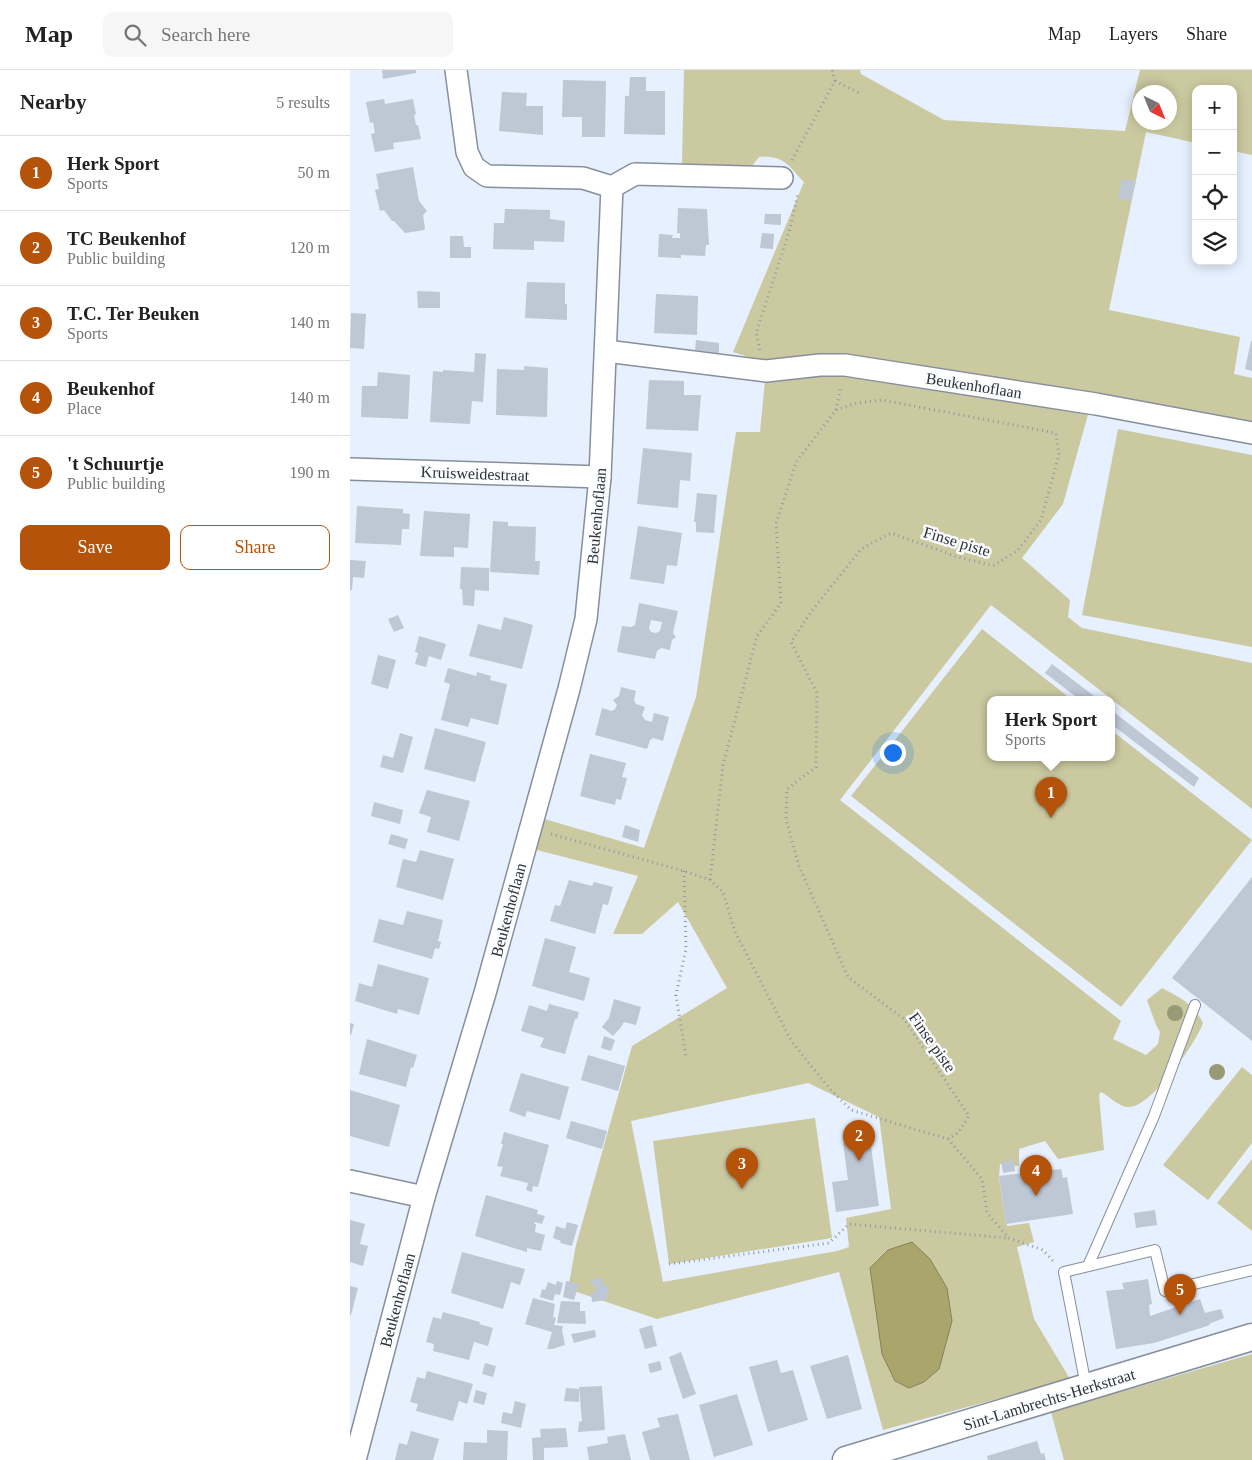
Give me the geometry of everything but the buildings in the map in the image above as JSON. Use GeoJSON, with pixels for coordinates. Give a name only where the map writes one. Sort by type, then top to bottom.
{"type":"FeatureCollection","features":[{"type":"Feature","properties":{"kind":"street"},"geometry":{"type":"LineString","coordinates":[[456,70],[467,152],[474,167],[487,176],[583,178],[612,187],[635,174],[782,178]]}},
{"type":"Feature","properties":{"kind":"street","name":"Beukenhoflaan"},"geometry":{"type":"LineString","coordinates":[[355,1460],[424,1197],[485,993],[569,689],[586,619],[600,477],[612,187]]}},
{"type":"Feature","properties":{"kind":"street","name":"Beukenhoflaan"},"geometry":{"type":"LineString","coordinates":[[606,351],[766,371],[820,365],[845,365],[1096,404],[1252,433]]}},
{"type":"Feature","properties":{"kind":"street","name":"Kruisweidestraat"},"geometry":{"type":"LineString","coordinates":[[350,469],[600,477]]}},
{"type":"Feature","properties":{"kind":"street"},"geometry":{"type":"LineString","coordinates":[[350,1181],[424,1197]]}},
{"type":"Feature","properties":{"kind":"street","name":"Sint-Lambrechts-Herkstraat"},"geometry":{"type":"LineString","coordinates":[[846,1460],[881,1455],[1086,1387],[1252,1337]]}},
{"type":"Feature","properties":{"kind":"lane"},"geometry":{"type":"LineString","coordinates":[[1088,1266],[1154,1116],[1195,1005]]}},
{"type":"Feature","properties":{"kind":"lane"},"geometry":{"type":"LineString","coordinates":[[1086,1387],[1064,1272],[1155,1250],[1165,1291],[1252,1270]]}},
{"type":"Feature","properties":{"kind":"path"},"geometry":{"type":"LineString","coordinates":[[766,371],[756,333],[790,229],[798,191],[794,178],[782,178],[835,81],[832,70]]}},
{"type":"Feature","properties":{"kind":"path"},"geometry":{"type":"LineString","coordinates":[[835,81],[859,93]]}},
{"type":"Feature","properties":{"kind":"path","name":"Finse piste"},"geometry":{"type":"LineString","coordinates":[[710,880],[723,765],[757,636],[781,603],[776,524],[796,462],[836,410],[857,403],[882,400],[1056,433],[1059,455],[1041,520],[1018,550],[994,566],[956,556],[892,533],[861,550],[811,612],[791,642],[817,693],[816,767],[787,789],[786,819],[799,866],[848,977],[904,1019],[969,1116],[958,1133],[948,1139]]}},
{"type":"Feature","properties":{"kind":"path"},"geometry":{"type":"LineString","coordinates":[[530,830],[684,871],[710,880],[723,892],[735,932],[792,1042],[830,1089],[852,1110],[948,1139],[982,1179],[987,1213],[1008,1238]]}},
{"type":"Feature","properties":{"kind":"path"},"geometry":{"type":"LineString","coordinates":[[684,871],[686,949],[676,995],[686,1057]]}},
{"type":"Feature","properties":{"kind":"path"},"geometry":{"type":"LineString","coordinates":[[669,1264],[829,1243],[849,1224],[1008,1238],[1043,1250],[1064,1272]]}},
{"type":"Feature","properties":{"kind":"shaded area"},"geometry":{"type":"Polygon","coordinates":[[[684,70],[860,70],[861,74],[944,120],[1125,131],[1132,103],[1132,130],[1177,130],[1177,85],[1136,85],[1140,70],[1252,70],[1252,155],[1237,152],[1237,85],[1192,85],[1192,142],[1146,132],[1109,310],[1240,337],[1234,374],[1252,378],[1252,430],[773,365],[733,352],[804,182],[785,162],[774,158],[759,157],[751,167],[682,164],[684,70]]]}},
{"type":"Feature","properties":{"kind":"shaded area"},"geometry":{"type":"Polygon","coordinates":[[[842,375],[1089,411],[1063,504],[1022,558],[1070,600],[1068,617],[1082,628],[1252,663],[1252,809],[1115,702],[1115,696],[1107,696],[991,605],[840,800],[1121,1021],[1113,1039],[1146,1055],[1158,1044],[1160,1032],[1147,1000],[1162,988],[1191,1006],[1203,1023],[1182,1059],[1160,1087],[1148,1098],[1137,1105],[1125,1107],[1101,1092],[1099,1095],[1104,1150],[1058,1159],[1045,1141],[1019,1149],[1019,1166],[1000,1164],[999,1177],[1006,1224],[1008,1226],[1029,1223],[1034,1242],[1017,1247],[1034,1319],[1070,1379],[883,1430],[839,1272],[657,1319],[568,1289],[576,1245],[632,1046],[727,988],[678,902],[642,934],[613,934],[638,876],[533,849],[541,818],[644,848],[696,697],[736,432],[760,432],[765,381],[842,375]],[[808,1083],[631,1121],[663,1282],[837,1251],[849,1247],[846,1218],[891,1209],[879,1117],[808,1083]]]}},
{"type":"Feature","properties":{"kind":"shaded area"},"geometry":{"type":"Polygon","coordinates":[[[1118,429],[1252,455],[1252,647],[1082,615],[1118,429]]]}},
{"type":"Feature","properties":{"kind":"shaded area"},"geometry":{"type":"Polygon","coordinates":[[[982,629],[1067,696],[987,696],[987,761],[1115,761],[1115,733],[1252,840],[1121,1007],[851,796],[982,629]]]}},
{"type":"Feature","properties":{"kind":"shaded area"},"geometry":{"type":"Polygon","coordinates":[[[1242,1067],[1252,1075],[1252,1143],[1208,1200],[1163,1165],[1242,1067]]]}},
{"type":"Feature","properties":{"kind":"shaded area"},"geometry":{"type":"Polygon","coordinates":[[[815,1118],[832,1238],[669,1264],[653,1141],[815,1118]]]}},
{"type":"Feature","properties":{"kind":"shaded area"},"geometry":{"type":"Polygon","coordinates":[[[1252,1159],[1252,1231],[1217,1203],[1252,1159]]]}},
{"type":"Feature","properties":{"kind":"shaded area"},"geometry":{"type":"Polygon","coordinates":[[[912,1242],[930,1259],[947,1288],[952,1321],[939,1369],[924,1382],[909,1388],[895,1381],[882,1354],[870,1268],[888,1250],[912,1242]]]}},
{"type":"Feature","properties":{"kind":"shaded area"},"geometry":{"type":"Polygon","coordinates":[[[1252,1354],[1252,1460],[1064,1460],[1051,1412],[1252,1354]]]}},
{"type":"Feature","properties":{"kind":"place","name":"Herk Sport"},"geometry":{"type":"Point","coordinates":[1051,818]}},
{"type":"Feature","properties":{"kind":"place","name":"TC Beukenhof"},"geometry":{"type":"Point","coordinates":[859,1161]}},
{"type":"Feature","properties":{"kind":"place","name":"T.C. Ter Beuken"},"geometry":{"type":"Point","coordinates":[742,1189]}},
{"type":"Feature","properties":{"kind":"place","name":"Beukenhof"},"geometry":{"type":"Point","coordinates":[1036,1196]}},
{"type":"Feature","properties":{"kind":"place","name":"'t Schuurtje"},"geometry":{"type":"Point","coordinates":[1180,1315]}}]}
